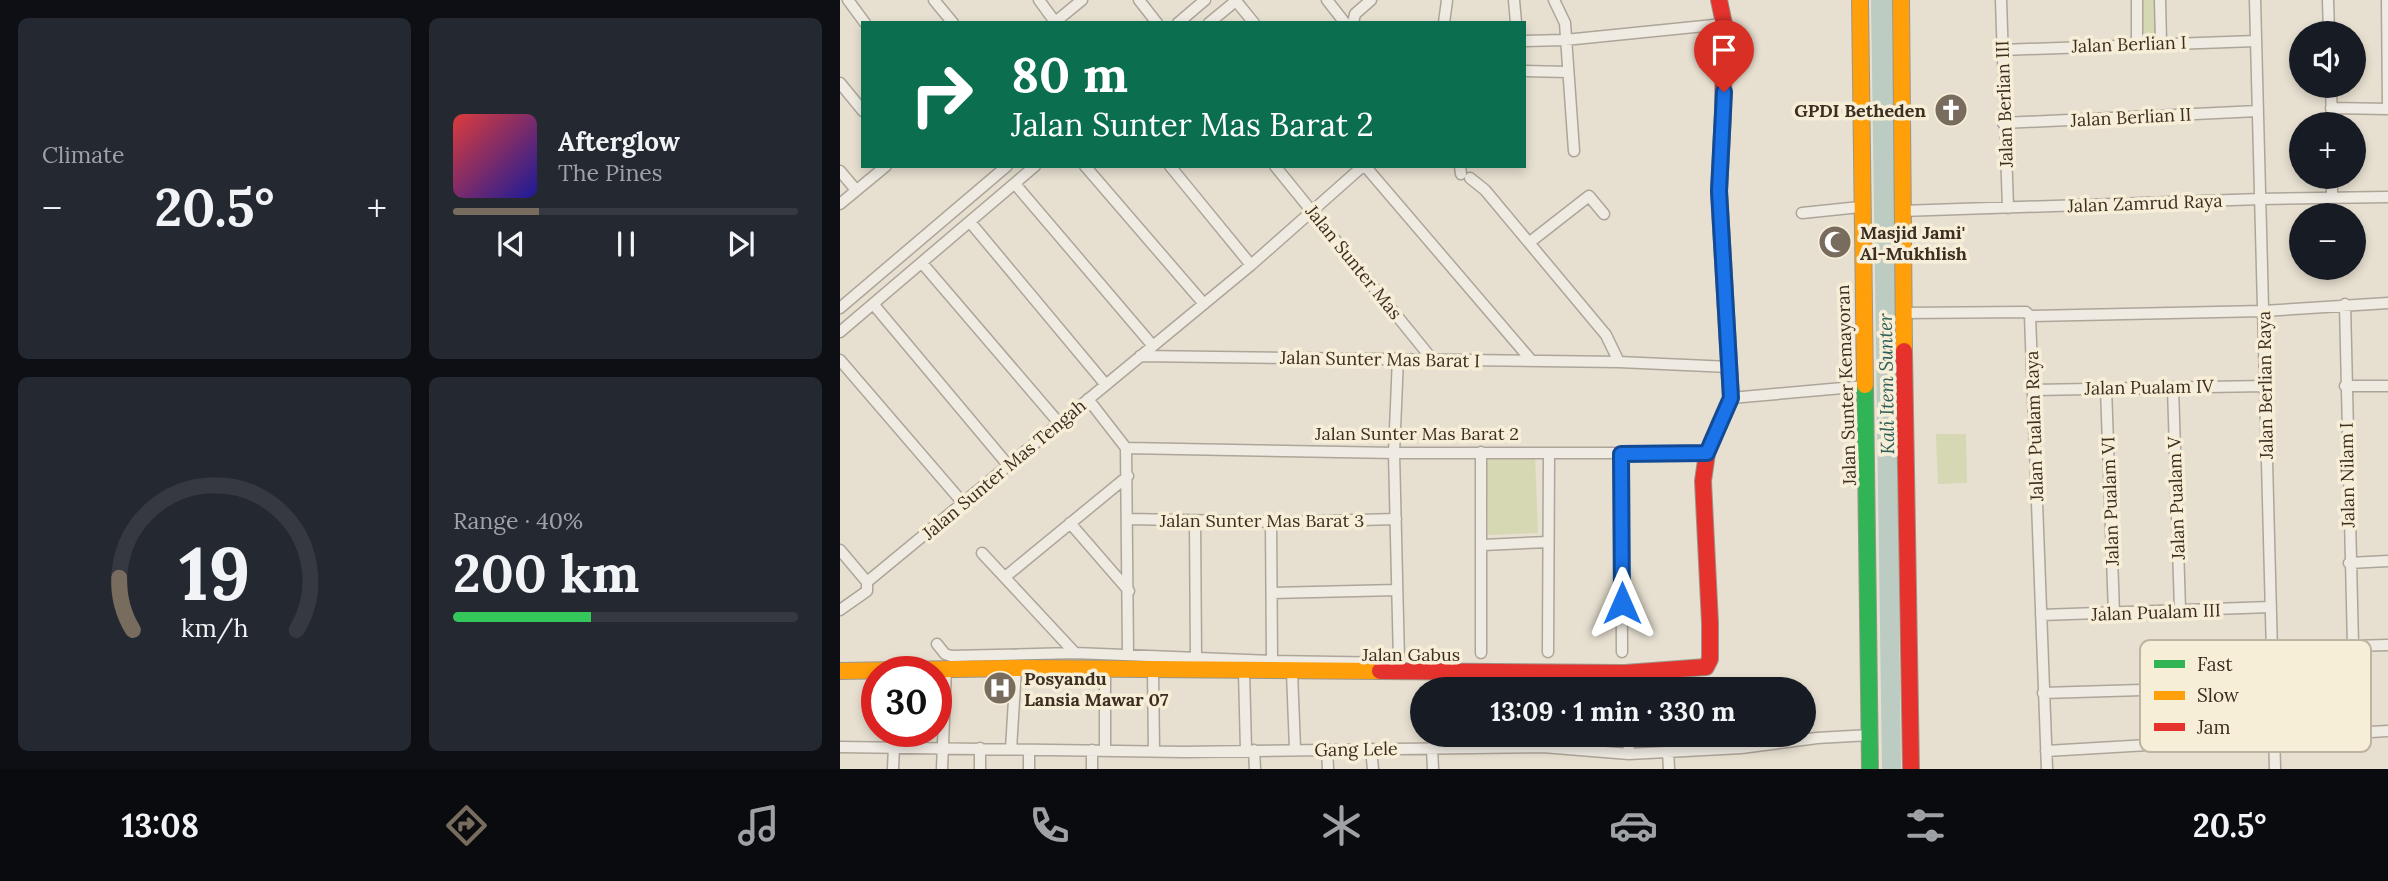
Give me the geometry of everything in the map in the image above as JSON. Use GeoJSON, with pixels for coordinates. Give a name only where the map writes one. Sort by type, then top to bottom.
{"type":"FeatureCollection","features":[{"type":"Feature","properties":{"kind":"street"},"geometry":{"type":"LineString","coordinates":[[848,0],[864,21]]}},
{"type":"Feature","properties":{"kind":"street"},"geometry":{"type":"LineString","coordinates":[[933,0],[951,21]]}},
{"type":"Feature","properties":{"kind":"street"},"geometry":{"type":"LineString","coordinates":[[1039,0],[1053,21]]}},
{"type":"Feature","properties":{"kind":"street"},"geometry":{"type":"LineString","coordinates":[[1055,21],[1082,0]]}},
{"type":"Feature","properties":{"kind":"street"},"geometry":{"type":"LineString","coordinates":[[1139,0],[1155,21]]}},
{"type":"Feature","properties":{"kind":"street"},"geometry":{"type":"LineString","coordinates":[[1180,21],[1205,0]]}},
{"type":"Feature","properties":{"kind":"street"},"geometry":{"type":"LineString","coordinates":[[1211,21],[1237,0],[1253,21]]}},
{"type":"Feature","properties":{"kind":"street"},"geometry":{"type":"LineString","coordinates":[[1327,0],[1343,21]]}},
{"type":"Feature","properties":{"kind":"street"},"geometry":{"type":"LineString","coordinates":[[1353,21],[1355,14],[1371,0]]}},
{"type":"Feature","properties":{"kind":"street"},"geometry":{"type":"LineString","coordinates":[[1444,21],[1447,0]]}},
{"type":"Feature","properties":{"kind":"street"},"geometry":{"type":"LineString","coordinates":[[1514,0],[1516,21]]}},
{"type":"Feature","properties":{"kind":"street"},"geometry":{"type":"LineString","coordinates":[[1554,0],[1565,23],[1574,151]]}},
{"type":"Feature","properties":{"kind":"street"},"geometry":{"type":"LineString","coordinates":[[1719,0],[1724,24],[1725,82],[1719,191],[1731,398],[1865,386]]}},
{"type":"Feature","properties":{"kind":"street","name":"Jalan Sunter Kemayoran"},"geometry":{"type":"LineString","coordinates":[[1860,0],[1860,207],[1870,769]]}},
{"type":"Feature","properties":{"kind":"street"},"geometry":{"type":"LineString","coordinates":[[1901,0],[1901,211],[1911,769]]}},
{"type":"Feature","properties":{"kind":"street","name":"Jalan Berlian III"},"geometry":{"type":"LineString","coordinates":[[2001,0],[2003,123],[2008,208]]}},
{"type":"Feature","properties":{"kind":"street"},"geometry":{"type":"LineString","coordinates":[[2137,0],[2137,43]]}},
{"type":"Feature","properties":{"kind":"street"},"geometry":{"type":"LineString","coordinates":[[2160,0],[2161,43]]}},
{"type":"Feature","properties":{"kind":"street","name":"Jalan Berlian Raya"},"geometry":{"type":"LineString","coordinates":[[2255,0],[2272,640]]}},
{"type":"Feature","properties":{"kind":"street"},"geometry":{"type":"LineString","coordinates":[[2328,0],[2329,21]]}},
{"type":"Feature","properties":{"kind":"street"},"geometry":{"type":"LineString","coordinates":[[2331,108],[2388,109],[2387,0]]}},
{"type":"Feature","properties":{"kind":"street"},"geometry":{"type":"LineString","coordinates":[[1526,41],[1565,40],[1724,24]]}},
{"type":"Feature","properties":{"kind":"street","name":"Jalan Berlian I"},"geometry":{"type":"LineString","coordinates":[[2002,50],[2137,43],[2256,41]]}},
{"type":"Feature","properties":{"kind":"street"},"geometry":{"type":"LineString","coordinates":[[1526,71],[1567,72]]}},
{"type":"Feature","properties":{"kind":"street"},"geometry":{"type":"LineString","coordinates":[[840,83],[861,109]]}},
{"type":"Feature","properties":{"kind":"street"},"geometry":{"type":"LineString","coordinates":[[2331,98],[2331,112]]}},
{"type":"Feature","properties":{"kind":"street","name":"Jalan Berlian II"},"geometry":{"type":"LineString","coordinates":[[2003,123],[2258,111]]}},
{"type":"Feature","properties":{"kind":"street"},"geometry":{"type":"LineString","coordinates":[[840,204],[884,168]]}},
{"type":"Feature","properties":{"kind":"street"},"geometry":{"type":"LineString","coordinates":[[840,308],[1003,168]]}},
{"type":"Feature","properties":{"kind":"street"},"geometry":{"type":"LineString","coordinates":[[840,332],[1033,168]]}},
{"type":"Feature","properties":{"kind":"street"},"geometry":{"type":"LineString","coordinates":[[1087,168],[1204,304]]}},
{"type":"Feature","properties":{"kind":"street"},"geometry":{"type":"LineString","coordinates":[[1172,168],[1251,265]]}},
{"type":"Feature","properties":{"kind":"street","name":"Jalan Sunter Mas"},"geometry":{"type":"LineString","coordinates":[[1277,168],[1432,359]]}},
{"type":"Feature","properties":{"kind":"street","name":"Jalan Sunter Mas Tengah"},"geometry":{"type":"LineString","coordinates":[[840,610],[867,591],[867,582],[1251,265],[1362,168]]}},
{"type":"Feature","properties":{"kind":"street"},"geometry":{"type":"LineString","coordinates":[[1366,168],[1531,360]]}},
{"type":"Feature","properties":{"kind":"street"},"geometry":{"type":"LineString","coordinates":[[840,171],[856,190]]}},
{"type":"Feature","properties":{"kind":"street"},"geometry":{"type":"LineString","coordinates":[[1463,173],[1485,190],[1530,242],[1609,339],[1619,362]]}},
{"type":"Feature","properties":{"kind":"street"},"geometry":{"type":"LineString","coordinates":[[1015,184],[1153,345]]}},
{"type":"Feature","properties":{"kind":"street"},"geometry":{"type":"LineString","coordinates":[[2332,189],[2332,198]]}},
{"type":"Feature","properties":{"kind":"street"},"geometry":{"type":"LineString","coordinates":[[1530,242],[1591,196],[1604,214]]}},
{"type":"Feature","properties":{"kind":"street","name":"Jalan Zamrud Raya"},"geometry":{"type":"LineString","coordinates":[[1901,211],[2388,197]]}},
{"type":"Feature","properties":{"kind":"street"},"geometry":{"type":"LineString","coordinates":[[1802,213],[1860,207]]}},
{"type":"Feature","properties":{"kind":"street"},"geometry":{"type":"LineString","coordinates":[[970,222],[1106,385]]}},
{"type":"Feature","properties":{"kind":"street"},"geometry":{"type":"LineString","coordinates":[[922,264],[1059,423]]}},
{"type":"Feature","properties":{"kind":"street"},"geometry":{"type":"LineString","coordinates":[[1903,313],[2026,312],[2030,316],[2263,311],[2388,303]]}},
{"type":"Feature","properties":{"kind":"street","name":"Jalan Nilam I"},"geometry":{"type":"LineString","coordinates":[[2345,304],[2353,640]]}},
{"type":"Feature","properties":{"kind":"street"},"geometry":{"type":"LineString","coordinates":[[874,305],[1008,465]]}},
{"type":"Feature","properties":{"kind":"street","name":"Jalan Pualam Raya"},"geometry":{"type":"LineString","coordinates":[[2030,316],[2047,769]]}},
{"type":"Feature","properties":{"kind":"street","name":"Jalan Sunter Mas Barat I"},"geometry":{"type":"LineString","coordinates":[[1140,356],[1531,360],[1730,367]]}},
{"type":"Feature","properties":{"kind":"street"},"geometry":{"type":"LineString","coordinates":[[937,644],[945,654],[951,656],[1075,653],[1196,659],[1396,663],[1399,661],[1394,453],[1398,358]]}},
{"type":"Feature","properties":{"kind":"street"},"geometry":{"type":"LineString","coordinates":[[840,360],[963,503]]}},
{"type":"Feature","properties":{"kind":"street","name":"Jalan Pualam IV"},"geometry":{"type":"LineString","coordinates":[[2033,390],[2265,386]]}},
{"type":"Feature","properties":{"kind":"street"},"geometry":{"type":"LineString","coordinates":[[2345,386],[2388,386]]}},
{"type":"Feature","properties":{"kind":"street","name":"Jalan Pualam V"},"geometry":{"type":"LineString","coordinates":[[2173,387],[2180,610]]}},
{"type":"Feature","properties":{"kind":"street","name":"Jalan Pualam VI"},"geometry":{"type":"LineString","coordinates":[[2106,388],[2114,613]]}},
{"type":"Feature","properties":{"kind":"street","name":"Jalan Gabus"},"geometry":{"type":"LineString","coordinates":[[1652,677],[1698,670],[1706,667],[1710,659],[1702,499],[1705,453],[1731,398]]}},
{"type":"Feature","properties":{"kind":"street"},"geometry":{"type":"LineString","coordinates":[[1088,399],[1126,448],[1128,655]]}},
{"type":"Feature","properties":{"kind":"street","name":"Jalan Sunter Mas Barat 2"},"geometry":{"type":"LineString","coordinates":[[1126,448],[1394,453],[1705,453]]}},
{"type":"Feature","properties":{"kind":"street"},"geometry":{"type":"LineString","coordinates":[[1481,452],[1481,653]]}},
{"type":"Feature","properties":{"kind":"street"},"geometry":{"type":"LineString","coordinates":[[1548,652],[1549,453]]}},
{"type":"Feature","properties":{"kind":"street"},"geometry":{"type":"LineString","coordinates":[[1621,454],[1622,652]]}},
{"type":"Feature","properties":{"kind":"street"},"geometry":{"type":"LineString","coordinates":[[1005,577],[1128,476]]}},
{"type":"Feature","properties":{"kind":"street","name":"Jalan Sunter Mas Barat 3"},"geometry":{"type":"LineString","coordinates":[[1128,519],[1271,522],[1396,519]]}},
{"type":"Feature","properties":{"kind":"street"},"geometry":{"type":"LineString","coordinates":[[1195,521],[1196,659]]}},
{"type":"Feature","properties":{"kind":"street"},"geometry":{"type":"LineString","coordinates":[[1271,522],[1272,661]]}},
{"type":"Feature","properties":{"kind":"street"},"geometry":{"type":"LineString","coordinates":[[1070,523],[1129,591]]}},
{"type":"Feature","properties":{"kind":"street"},"geometry":{"type":"LineString","coordinates":[[1483,545],[1548,542]]}},
{"type":"Feature","properties":{"kind":"street"},"geometry":{"type":"LineString","coordinates":[[840,550],[867,582]]}},
{"type":"Feature","properties":{"kind":"street"},"geometry":{"type":"LineString","coordinates":[[982,553],[1075,653]]}},
{"type":"Feature","properties":{"kind":"street"},"geometry":{"type":"LineString","coordinates":[[2349,563],[2388,562]]}},
{"type":"Feature","properties":{"kind":"street"},"geometry":{"type":"LineString","coordinates":[[1272,593],[1397,590]]}},
{"type":"Feature","properties":{"kind":"street","name":"Jalan Pualam III"},"geometry":{"type":"LineString","coordinates":[[2040,615],[2271,607]]}},
{"type":"Feature","properties":{"kind":"street","name":"Jalan Gabus"},"geometry":{"type":"LineString","coordinates":[[952,668],[1244,671],[1430,677]]}},
{"type":"Feature","properties":{"kind":"street"},"geometry":{"type":"LineString","coordinates":[[1011,749],[1016,668]]}},
{"type":"Feature","properties":{"kind":"street","name":"Jalan Gabus"},"geometry":{"type":"LineString","coordinates":[[842,669],[861,670]]}},
{"type":"Feature","properties":{"kind":"street"},"geometry":{"type":"LineString","coordinates":[[1105,671],[1105,751]]}},
{"type":"Feature","properties":{"kind":"street"},"geometry":{"type":"LineString","coordinates":[[1153,671],[1154,751]]}},
{"type":"Feature","properties":{"kind":"street"},"geometry":{"type":"LineString","coordinates":[[1244,671],[1250,750],[1255,769]]}},
{"type":"Feature","properties":{"kind":"street"},"geometry":{"type":"LineString","coordinates":[[1292,672],[1295,749]]}},
{"type":"Feature","properties":{"kind":"street"},"geometry":{"type":"LineString","coordinates":[[2043,694],[2140,691]]}},
{"type":"Feature","properties":{"kind":"street","name":"Gang Lele"},"geometry":{"type":"LineString","coordinates":[[944,747],[1154,751],[1543,747],[1629,754],[1741,748],[1817,738],[1870,735]]}},
{"type":"Feature","properties":{"kind":"street"},"geometry":{"type":"LineString","coordinates":[[2046,751],[2140,746]]}},
{"type":"Feature","properties":{"kind":"street","name":"Gang Lele"},"geometry":{"type":"LineString","coordinates":[[840,747],[861,747]]}},
{"type":"Feature","properties":{"kind":"street"},"geometry":{"type":"LineString","coordinates":[[894,769],[897,747]]}},
{"type":"Feature","properties":{"kind":"street"},"geometry":{"type":"LineString","coordinates":[[942,769],[944,747]]}},
{"type":"Feature","properties":{"kind":"street"},"geometry":{"type":"LineString","coordinates":[[1629,747],[1629,754]]}},
{"type":"Feature","properties":{"kind":"street"},"geometry":{"type":"LineString","coordinates":[[980,748],[980,769]]}},
{"type":"Feature","properties":{"kind":"street"},"geometry":{"type":"LineString","coordinates":[[1432,748],[1433,769]]}},
{"type":"Feature","properties":{"kind":"street"},"geometry":{"type":"LineString","coordinates":[[1327,749],[1328,769]]}},
{"type":"Feature","properties":{"kind":"street"},"geometry":{"type":"LineString","coordinates":[[1371,749],[1373,769]]}},
{"type":"Feature","properties":{"kind":"street"},"geometry":{"type":"LineString","coordinates":[[1029,750],[1029,769]]}},
{"type":"Feature","properties":{"kind":"street"},"geometry":{"type":"LineString","coordinates":[[1092,750],[1092,769]]}},
{"type":"Feature","properties":{"kind":"street"},"geometry":{"type":"LineString","coordinates":[[1668,751],[1669,769]]}},
{"type":"Feature","properties":{"kind":"green space"},"geometry":{"type":"Polygon","coordinates":[[[2139,0],[2159,0],[2158,41],[2139,41],[2139,0]]]}},
{"type":"Feature","properties":{"kind":"green space"},"geometry":{"type":"Polygon","coordinates":[[[1936,434],[1966,434],[1967,483],[1938,484],[1936,434]]]}},
{"type":"Feature","properties":{"kind":"green space"},"geometry":{"type":"Polygon","coordinates":[[[1535,455],[1538,533],[1488,535],[1486,456],[1535,455]]]}},
{"type":"Feature","properties":{"kind":"water","name":"Kali Item Sunter"},"geometry":{"type":"Polygon","coordinates":[[[1871,0],[1892,0],[1901,769],[1882,769],[1871,0]]]}},
{"type":"Feature","properties":{"kind":"traffic: fast"},"geometry":{"type":"LineString","coordinates":[[1719,425],[1731,398],[1719,191],[1723,114]]}},
{"type":"Feature","properties":{"kind":"traffic: fast"},"geometry":{"type":"LineString","coordinates":[[1865,385],[1870,769]]}},
{"type":"Feature","properties":{"kind":"traffic: slow"},"geometry":{"type":"LineString","coordinates":[[1860,0],[1865,385]]}},
{"type":"Feature","properties":{"kind":"traffic: slow"},"geometry":{"type":"LineString","coordinates":[[1901,0],[1904,351]]}},
{"type":"Feature","properties":{"kind":"traffic: slow"},"geometry":{"type":"LineString","coordinates":[[840,671],[1016,668],[1380,671]]}},
{"type":"Feature","properties":{"kind":"traffic: jam"},"geometry":{"type":"LineString","coordinates":[[1719,0],[1724,24],[1723,114]]}},
{"type":"Feature","properties":{"kind":"traffic: jam"},"geometry":{"type":"LineString","coordinates":[[1904,351],[1911,769]]}},
{"type":"Feature","properties":{"kind":"traffic: jam"},"geometry":{"type":"LineString","coordinates":[[1380,671],[1625,673],[1706,667],[1710,659],[1710,623],[1703,481],[1707,453],[1719,425]]}},
{"type":"Feature","properties":{"kind":"place","name":"GPDI Betheden"},"geometry":{"type":"Point","coordinates":[1951,110]}},
{"type":"Feature","properties":{"kind":"place","name":"Masjid Jami' Al-Mukhlish"},"geometry":{"type":"Point","coordinates":[1835,242]}},
{"type":"Feature","properties":{"kind":"place","name":"Posyandu Lansia Mawar 07"},"geometry":{"type":"Point","coordinates":[1000,688]}},
{"type":"Feature","properties":{"kind":"route"},"geometry":{"type":"LineString","coordinates":[[1622,603],[1621,454],[1707,453],[1731,398],[1719,191],[1724,92]]}}]}
